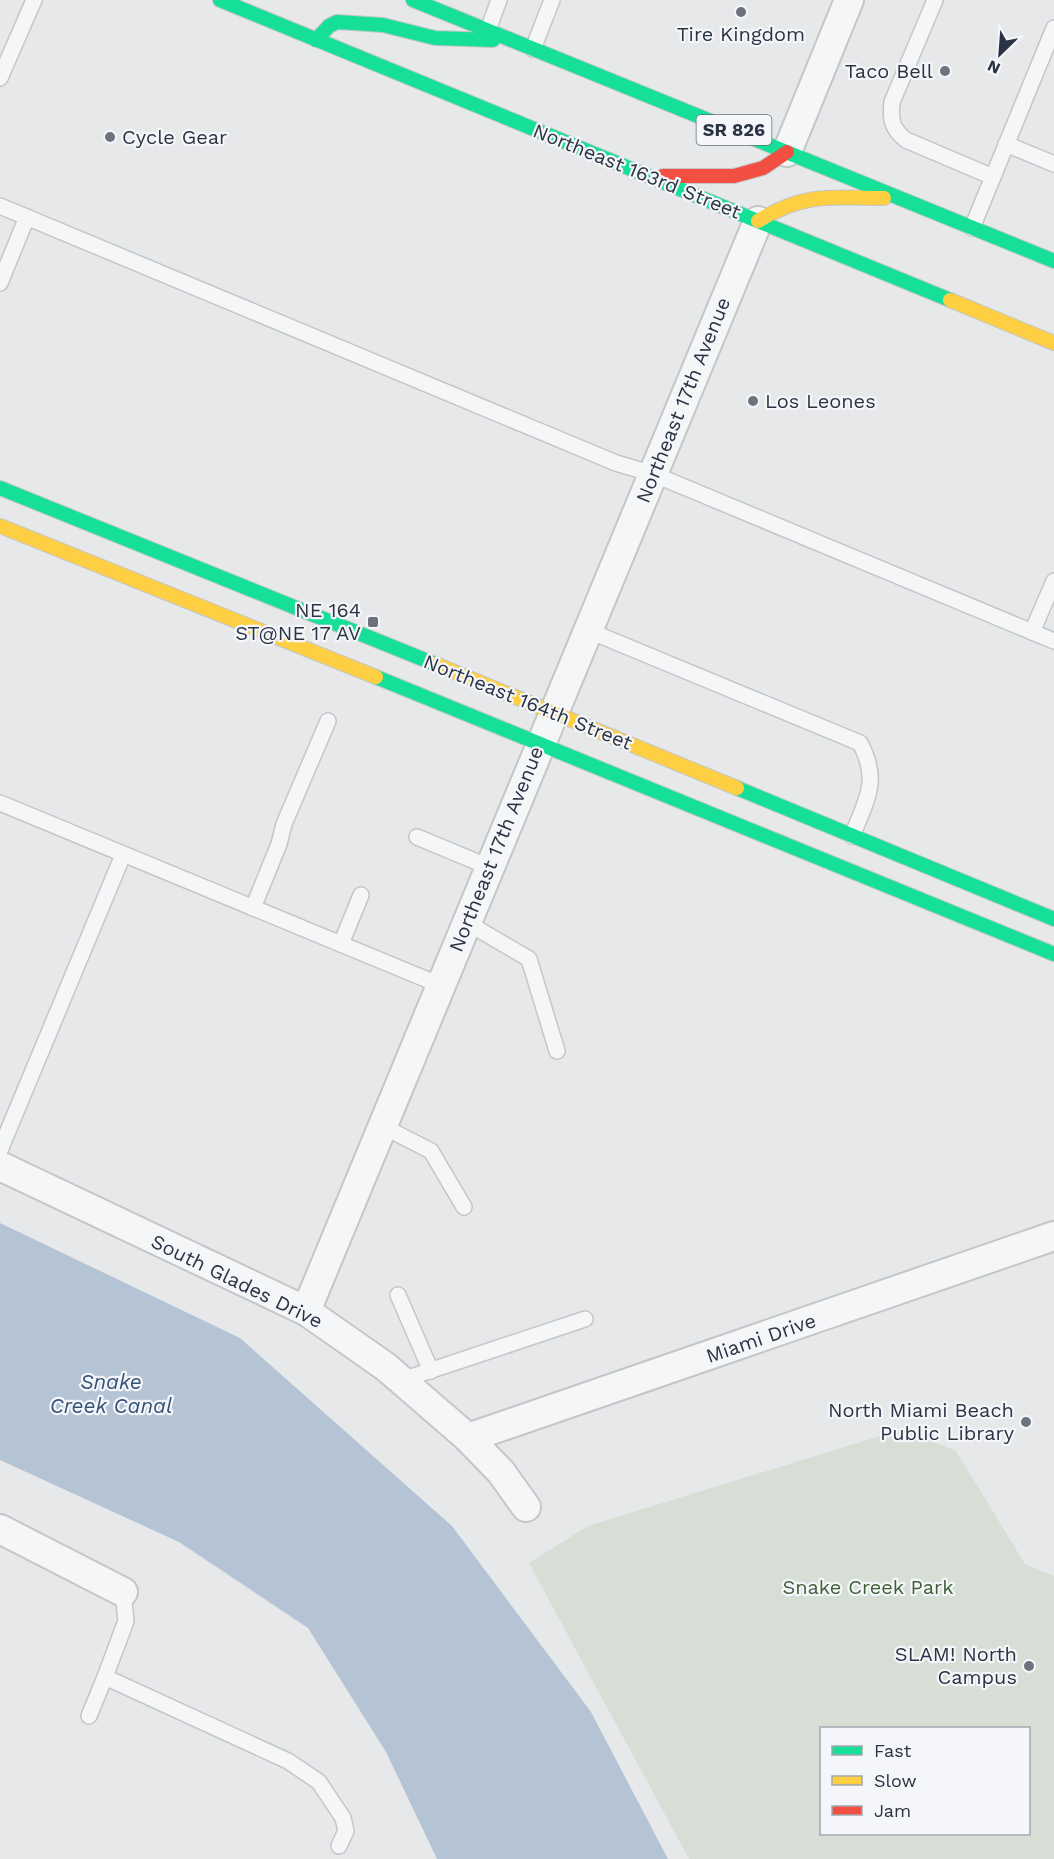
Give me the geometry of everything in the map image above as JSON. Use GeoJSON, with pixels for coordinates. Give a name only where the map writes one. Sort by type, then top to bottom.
{"type":"FeatureCollection","features":[{"type":"Feature","properties":{"kind":"street","name":"Northeast 163rd Street"},"geometry":{"type":"LineString","coordinates":[[220,0],[1054,343]]}},
{"type":"Feature","properties":{"kind":"street","name":"SR 826"},"geometry":{"type":"LineString","coordinates":[[413,0],[1054,261]]}},
{"type":"Feature","properties":{"kind":"street"},"geometry":{"type":"LineString","coordinates":[[646,175],[734,176],[763,168],[787,152],[849,0]]}},
{"type":"Feature","properties":{"kind":"street"},"geometry":{"type":"LineString","coordinates":[[316,40],[328,26],[337,22],[383,25],[435,39],[512,40]]}},
{"type":"Feature","properties":{"kind":"street"},"geometry":{"type":"LineString","coordinates":[[758,221],[781,207],[810,198],[901,199]]}},
{"type":"Feature","properties":{"kind":"street","name":"Northeast 17th Avenue"},"geometry":{"type":"LineString","coordinates":[[306,1311],[758,221]]}},
{"type":"Feature","properties":{"kind":"street","name":"Northeast 164th Street"},"geometry":{"type":"LineString","coordinates":[[0,488],[553,712],[1054,919]]}},
{"type":"Feature","properties":{"kind":"street","name":"Northeast 164th Street"},"geometry":{"type":"LineString","coordinates":[[0,525],[1054,954]]}},
{"type":"Feature","properties":{"kind":"street","name":"South Glades Drive"},"geometry":{"type":"LineString","coordinates":[[0,1166],[306,1311],[387,1367],[468,1438],[501,1472],[526,1507]]}},
{"type":"Feature","properties":{"kind":"street","name":"Miami Drive"},"geometry":{"type":"LineString","coordinates":[[468,1438],[1054,1236]]}},
{"type":"Feature","properties":{"kind":"street"},"geometry":{"type":"LineString","coordinates":[[0,1529],[123,1592]]}},
{"type":"Feature","properties":{"kind":"lane"},"geometry":{"type":"LineString","coordinates":[[0,78],[34,0]]}},
{"type":"Feature","properties":{"kind":"lane"},"geometry":{"type":"LineString","coordinates":[[488,30],[499,0]]}},
{"type":"Feature","properties":{"kind":"lane"},"geometry":{"type":"LineString","coordinates":[[533,49],[552,0]]}},
{"type":"Feature","properties":{"kind":"lane"},"geometry":{"type":"LineString","coordinates":[[934,0],[892,102],[890,117],[894,131],[906,140],[993,177]]}},
{"type":"Feature","properties":{"kind":"lane"},"geometry":{"type":"LineString","coordinates":[[972,228],[1054,28]]}},
{"type":"Feature","properties":{"kind":"lane"},"geometry":{"type":"LineString","coordinates":[[1006,144],[1054,164]]}},
{"type":"Feature","properties":{"kind":"lane"},"geometry":{"type":"LineString","coordinates":[[0,206],[616,463],[654,474],[1054,641]]}},
{"type":"Feature","properties":{"kind":"lane"},"geometry":{"type":"LineString","coordinates":[[0,284],[27,217]]}},
{"type":"Feature","properties":{"kind":"lane"},"geometry":{"type":"LineString","coordinates":[[1032,632],[1054,581]]}},
{"type":"Feature","properties":{"kind":"lane"},"geometry":{"type":"LineString","coordinates":[[587,630],[860,743],[870,761],[872,781],[852,836]]}},
{"type":"Feature","properties":{"kind":"lane"},"geometry":{"type":"LineString","coordinates":[[253,908],[304,788],[328,721]]}},
{"type":"Feature","properties":{"kind":"lane"},"geometry":{"type":"LineString","coordinates":[[0,803],[440,985]]}},
{"type":"Feature","properties":{"kind":"lane"},"geometry":{"type":"LineString","coordinates":[[417,837],[489,867]]}},
{"type":"Feature","properties":{"kind":"lane"},"geometry":{"type":"LineString","coordinates":[[0,1150],[123,855]]}},
{"type":"Feature","properties":{"kind":"lane"},"geometry":{"type":"LineString","coordinates":[[341,944],[361,894]]}},
{"type":"Feature","properties":{"kind":"lane"},"geometry":{"type":"LineString","coordinates":[[466,922],[529,959],[557,1051]]}},
{"type":"Feature","properties":{"kind":"lane"},"geometry":{"type":"LineString","coordinates":[[382,1126],[431,1151],[464,1207]]}},
{"type":"Feature","properties":{"kind":"lane"},"geometry":{"type":"LineString","coordinates":[[398,1295],[431,1371]]}},
{"type":"Feature","properties":{"kind":"lane"},"geometry":{"type":"LineString","coordinates":[[402,1380],[585,1319]]}},
{"type":"Feature","properties":{"kind":"lane"},"geometry":{"type":"LineString","coordinates":[[89,1716],[126,1621],[123,1592]]}},
{"type":"Feature","properties":{"kind":"lane"},"geometry":{"type":"LineString","coordinates":[[105,1677],[288,1761],[319,1782],[343,1818],[346,1831],[339,1846]]}},
{"type":"Feature","properties":{"kind":"green space","name":"Snake Creek Park"},"geometry":{"type":"Polygon","coordinates":[[[903,1429],[956,1451],[1025,1564],[1054,1576],[1054,1859],[689,1859],[529,1563],[588,1526],[903,1429]]]}},
{"type":"Feature","properties":{"kind":"water","name":"Snake Creek Canal"},"geometry":{"type":"Polygon","coordinates":[[[0,1223],[240,1338],[452,1526],[591,1712],[668,1859],[437,1859],[386,1752],[308,1628],[179,1542],[0,1460],[0,1223]]]}},
{"type":"Feature","properties":{"kind":"traffic: fast"},"geometry":{"type":"LineString","coordinates":[[220,0],[950,300]]}},
{"type":"Feature","properties":{"kind":"traffic: fast"},"geometry":{"type":"LineString","coordinates":[[413,0],[1054,261]]}},
{"type":"Feature","properties":{"kind":"traffic: fast"},"geometry":{"type":"LineString","coordinates":[[316,40],[329,26],[337,22],[383,25],[435,38],[493,40]]}},
{"type":"Feature","properties":{"kind":"traffic: fast"},"geometry":{"type":"LineString","coordinates":[[0,488],[435,664]]}},
{"type":"Feature","properties":{"kind":"traffic: fast"},"geometry":{"type":"LineString","coordinates":[[376,677],[1054,954]]}},
{"type":"Feature","properties":{"kind":"traffic: fast"},"geometry":{"type":"LineString","coordinates":[[737,788],[1054,919]]}},
{"type":"Feature","properties":{"kind":"traffic: slow"},"geometry":{"type":"LineString","coordinates":[[758,221],[790,205],[805,201],[833,198],[884,198]]}},
{"type":"Feature","properties":{"kind":"traffic: slow"},"geometry":{"type":"LineString","coordinates":[[950,300],[1054,343]]}},
{"type":"Feature","properties":{"kind":"traffic: slow"},"geometry":{"type":"LineString","coordinates":[[0,526],[376,677]]}},
{"type":"Feature","properties":{"kind":"traffic: slow"},"geometry":{"type":"LineString","coordinates":[[435,664],[737,788]]}},
{"type":"Feature","properties":{"kind":"traffic: jam"},"geometry":{"type":"LineString","coordinates":[[663,176],[734,176],[763,168],[787,152]]}},
{"type":"Feature","properties":{"kind":"place","name":"Tire Kingdom"},"geometry":{"type":"Point","coordinates":[741,12]}},
{"type":"Feature","properties":{"kind":"place","name":"Taco Bell"},"geometry":{"type":"Point","coordinates":[945,71]}},
{"type":"Feature","properties":{"kind":"place","name":"Cycle Gear"},"geometry":{"type":"Point","coordinates":[110,137]}},
{"type":"Feature","properties":{"kind":"place","name":"Los Leones"},"geometry":{"type":"Point","coordinates":[753,401]}},
{"type":"Feature","properties":{"kind":"place","name":"NE 164 ST@NE 17 AV"},"geometry":{"type":"Point","coordinates":[373,622]}},
{"type":"Feature","properties":{"kind":"place","name":"North Miami Beach Public Library"},"geometry":{"type":"Point","coordinates":[1026,1422]}},
{"type":"Feature","properties":{"kind":"place","name":"SLAM! North Campus"},"geometry":{"type":"Point","coordinates":[1029,1666]}}]}
